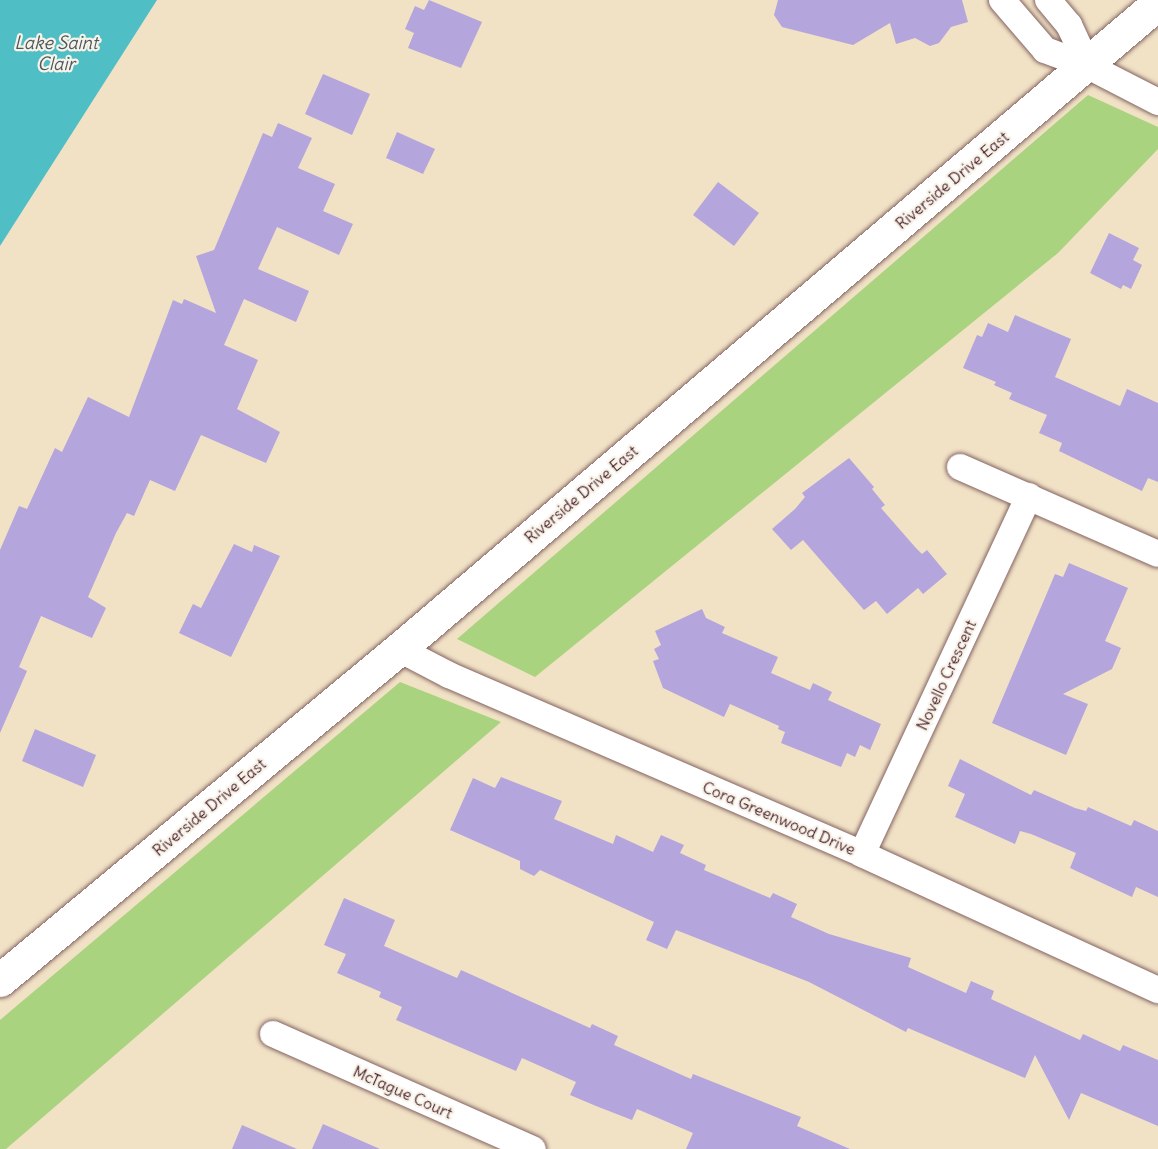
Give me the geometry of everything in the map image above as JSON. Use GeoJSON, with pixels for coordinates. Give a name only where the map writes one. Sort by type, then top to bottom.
{"type":"FeatureCollection","features":[{"type":"Feature","properties":{"kind":"main road","name":"Riverside Drive East"},"geometry":{"type":"LineString","coordinates":[[0,980],[399,649],[1088,66],[1158,3]]}},
{"type":"Feature","properties":{"kind":"street"},"geometry":{"type":"LineString","coordinates":[[1002,0],[1045,50],[1088,66],[1158,102]]}},
{"type":"Feature","properties":{"kind":"street"},"geometry":{"type":"LineString","coordinates":[[1048,0],[1069,25],[1088,66]]}},
{"type":"Feature","properties":{"kind":"street"},"geometry":{"type":"LineString","coordinates":[[960,467],[1158,554]]}},
{"type":"Feature","properties":{"kind":"street","name":"Novello Crescent"},"geometry":{"type":"LineString","coordinates":[[862,854],[1029,496]]}},
{"type":"Feature","properties":{"kind":"street","name":"Cora Greenwood Drive"},"geometry":{"type":"LineString","coordinates":[[399,649],[449,675],[862,854],[1158,990]]}},
{"type":"Feature","properties":{"kind":"street","name":"McTague Court"},"geometry":{"type":"LineString","coordinates":[[273,1034],[533,1149]]}},
{"type":"Feature","properties":{"kind":"green space"},"geometry":{"type":"Polygon","coordinates":[[[1088,95],[1158,127],[1158,149],[1058,253],[535,677],[457,639],[1088,95]]]}},
{"type":"Feature","properties":{"kind":"green space"},"geometry":{"type":"Polygon","coordinates":[[[400,682],[501,722],[6,1149],[0,1149],[0,1020],[400,682]]]}},
{"type":"Feature","properties":{"kind":"water","name":"Lake Saint Clair"},"geometry":{"type":"Polygon","coordinates":[[[0,0],[157,0],[0,246],[0,0]]]}},
{"type":"Feature","properties":{"kind":"building"},"geometry":{"type":"Polygon","coordinates":[[[429,0],[482,22],[461,68],[408,48],[414,33],[405,29],[415,6],[424,10],[429,0]]]}},
{"type":"Feature","properties":{"kind":"building"},"geometry":{"type":"Polygon","coordinates":[[[778,0],[962,0],[968,22],[951,27],[939,43],[930,46],[915,38],[896,44],[890,23],[853,45],[782,27],[774,15],[778,0]]]}},
{"type":"Feature","properties":{"kind":"building"},"geometry":{"type":"Polygon","coordinates":[[[323,74],[370,94],[352,135],[305,114],[323,74]]]}},
{"type":"Feature","properties":{"kind":"building"},"geometry":{"type":"Polygon","coordinates":[[[278,123],[312,138],[298,168],[335,184],[323,211],[353,224],[339,255],[277,227],[258,269],[309,291],[296,322],[244,299],[224,345],[258,360],[237,409],[280,432],[266,463],[201,435],[175,491],[150,480],[134,516],[127,513],[116,533],[88,597],[106,608],[92,638],[41,616],[19,667],[27,671],[0,733],[0,550],[19,506],[27,509],[55,448],[62,452],[88,397],[129,417],[173,300],[182,304],[184,299],[216,313],[196,256],[214,250],[263,133],[272,137],[278,123]]]}},
{"type":"Feature","properties":{"kind":"building"},"geometry":{"type":"Polygon","coordinates":[[[397,132],[435,149],[423,174],[386,158],[397,132]]]}},
{"type":"Feature","properties":{"kind":"building"},"geometry":{"type":"Polygon","coordinates":[[[718,182],[759,213],[734,246],[693,215],[718,182]]]}},
{"type":"Feature","properties":{"kind":"building"},"geometry":{"type":"Polygon","coordinates":[[[1109,233],[1139,248],[1133,260],[1142,265],[1131,289],[1123,285],[1121,289],[1090,273],[1109,233]]]}},
{"type":"Feature","properties":{"kind":"building"},"geometry":{"type":"Polygon","coordinates":[[[1015,315],[1071,339],[1055,377],[1120,406],[1127,389],[1158,403],[1158,482],[1148,478],[1142,491],[1059,451],[1062,443],[1039,433],[1047,415],[1009,399],[1012,393],[994,385],[996,382],[963,368],[977,335],[982,337],[988,323],[1008,332],[1015,315]]]}},
{"type":"Feature","properties":{"kind":"building"},"geometry":{"type":"Polygon","coordinates":[[[849,458],[874,487],[872,489],[885,505],[881,508],[922,554],[927,550],[947,574],[923,594],[918,588],[887,614],[876,601],[864,610],[803,540],[791,550],[772,529],[805,497],[802,493],[849,458]]]}},
{"type":"Feature","properties":{"kind":"building"},"geometry":{"type":"Polygon","coordinates":[[[234,544],[252,552],[254,545],[280,556],[231,657],[179,633],[193,604],[201,608],[234,544]]]}},
{"type":"Feature","properties":{"kind":"building"},"geometry":{"type":"Polygon","coordinates":[[[1069,563],[1128,588],[1105,641],[1121,648],[1112,669],[1063,694],[1088,704],[1066,755],[992,723],[1055,574],[1063,577],[1069,563]]]}},
{"type":"Feature","properties":{"kind":"building"},"geometry":{"type":"Polygon","coordinates":[[[702,609],[706,618],[725,627],[722,633],[778,657],[771,673],[810,690],[813,683],[832,692],[828,700],[881,724],[870,750],[860,745],[855,757],[847,753],[841,767],[781,743],[785,732],[778,729],[779,726],[730,704],[724,717],[663,688],[653,661],[659,659],[654,649],[661,645],[655,631],[702,609]]]}},
{"type":"Feature","properties":{"kind":"building"},"geometry":{"type":"Polygon","coordinates":[[[35,729],[96,755],[83,787],[22,761],[35,729]]]}},
{"type":"Feature","properties":{"kind":"building"},"geometry":{"type":"Polygon","coordinates":[[[960,759],[1031,795],[1034,790],[1075,808],[1086,811],[1088,807],[1131,826],[1134,820],[1158,831],[1158,897],[1136,887],[1132,897],[1070,868],[1076,853],[1031,834],[1020,831],[1015,844],[955,817],[965,794],[948,786],[960,759]]]}},
{"type":"Feature","properties":{"kind":"building"},"geometry":{"type":"Polygon","coordinates":[[[501,777],[562,801],[554,819],[613,844],[616,835],[653,852],[661,835],[684,845],[680,853],[706,865],[704,870],[770,898],[773,893],[797,904],[791,917],[829,934],[911,958],[908,967],[966,993],[971,981],[994,991],[991,999],[1080,1040],[1083,1034],[1120,1051],[1123,1045],[1158,1060],[1158,1126],[1081,1093],[1069,1120],[1035,1055],[1025,1078],[908,1028],[906,1032],[809,982],[676,930],[667,949],[646,940],[654,922],[540,870],[534,876],[520,869],[520,861],[450,830],[473,778],[495,788],[501,777]]]}},
{"type":"Feature","properties":{"kind":"building"},"geometry":{"type":"Polygon","coordinates":[[[344,898],[395,920],[384,946],[457,978],[461,970],[590,1028],[592,1024],[618,1036],[614,1045],[691,1079],[693,1074],[801,1117],[797,1126],[850,1149],[686,1149],[693,1133],[637,1109],[632,1120],[570,1095],[576,1082],[522,1058],[516,1071],[396,1020],[402,1007],[379,997],[381,992],[337,973],[346,954],[324,945],[344,898]]]}},
{"type":"Feature","properties":{"kind":"building"},"geometry":{"type":"Polygon","coordinates":[[[323,1124],[380,1149],[312,1149],[323,1124]]]}},
{"type":"Feature","properties":{"kind":"building"},"geometry":{"type":"Polygon","coordinates":[[[242,1125],[297,1149],[232,1149],[242,1125]]]}}]}
